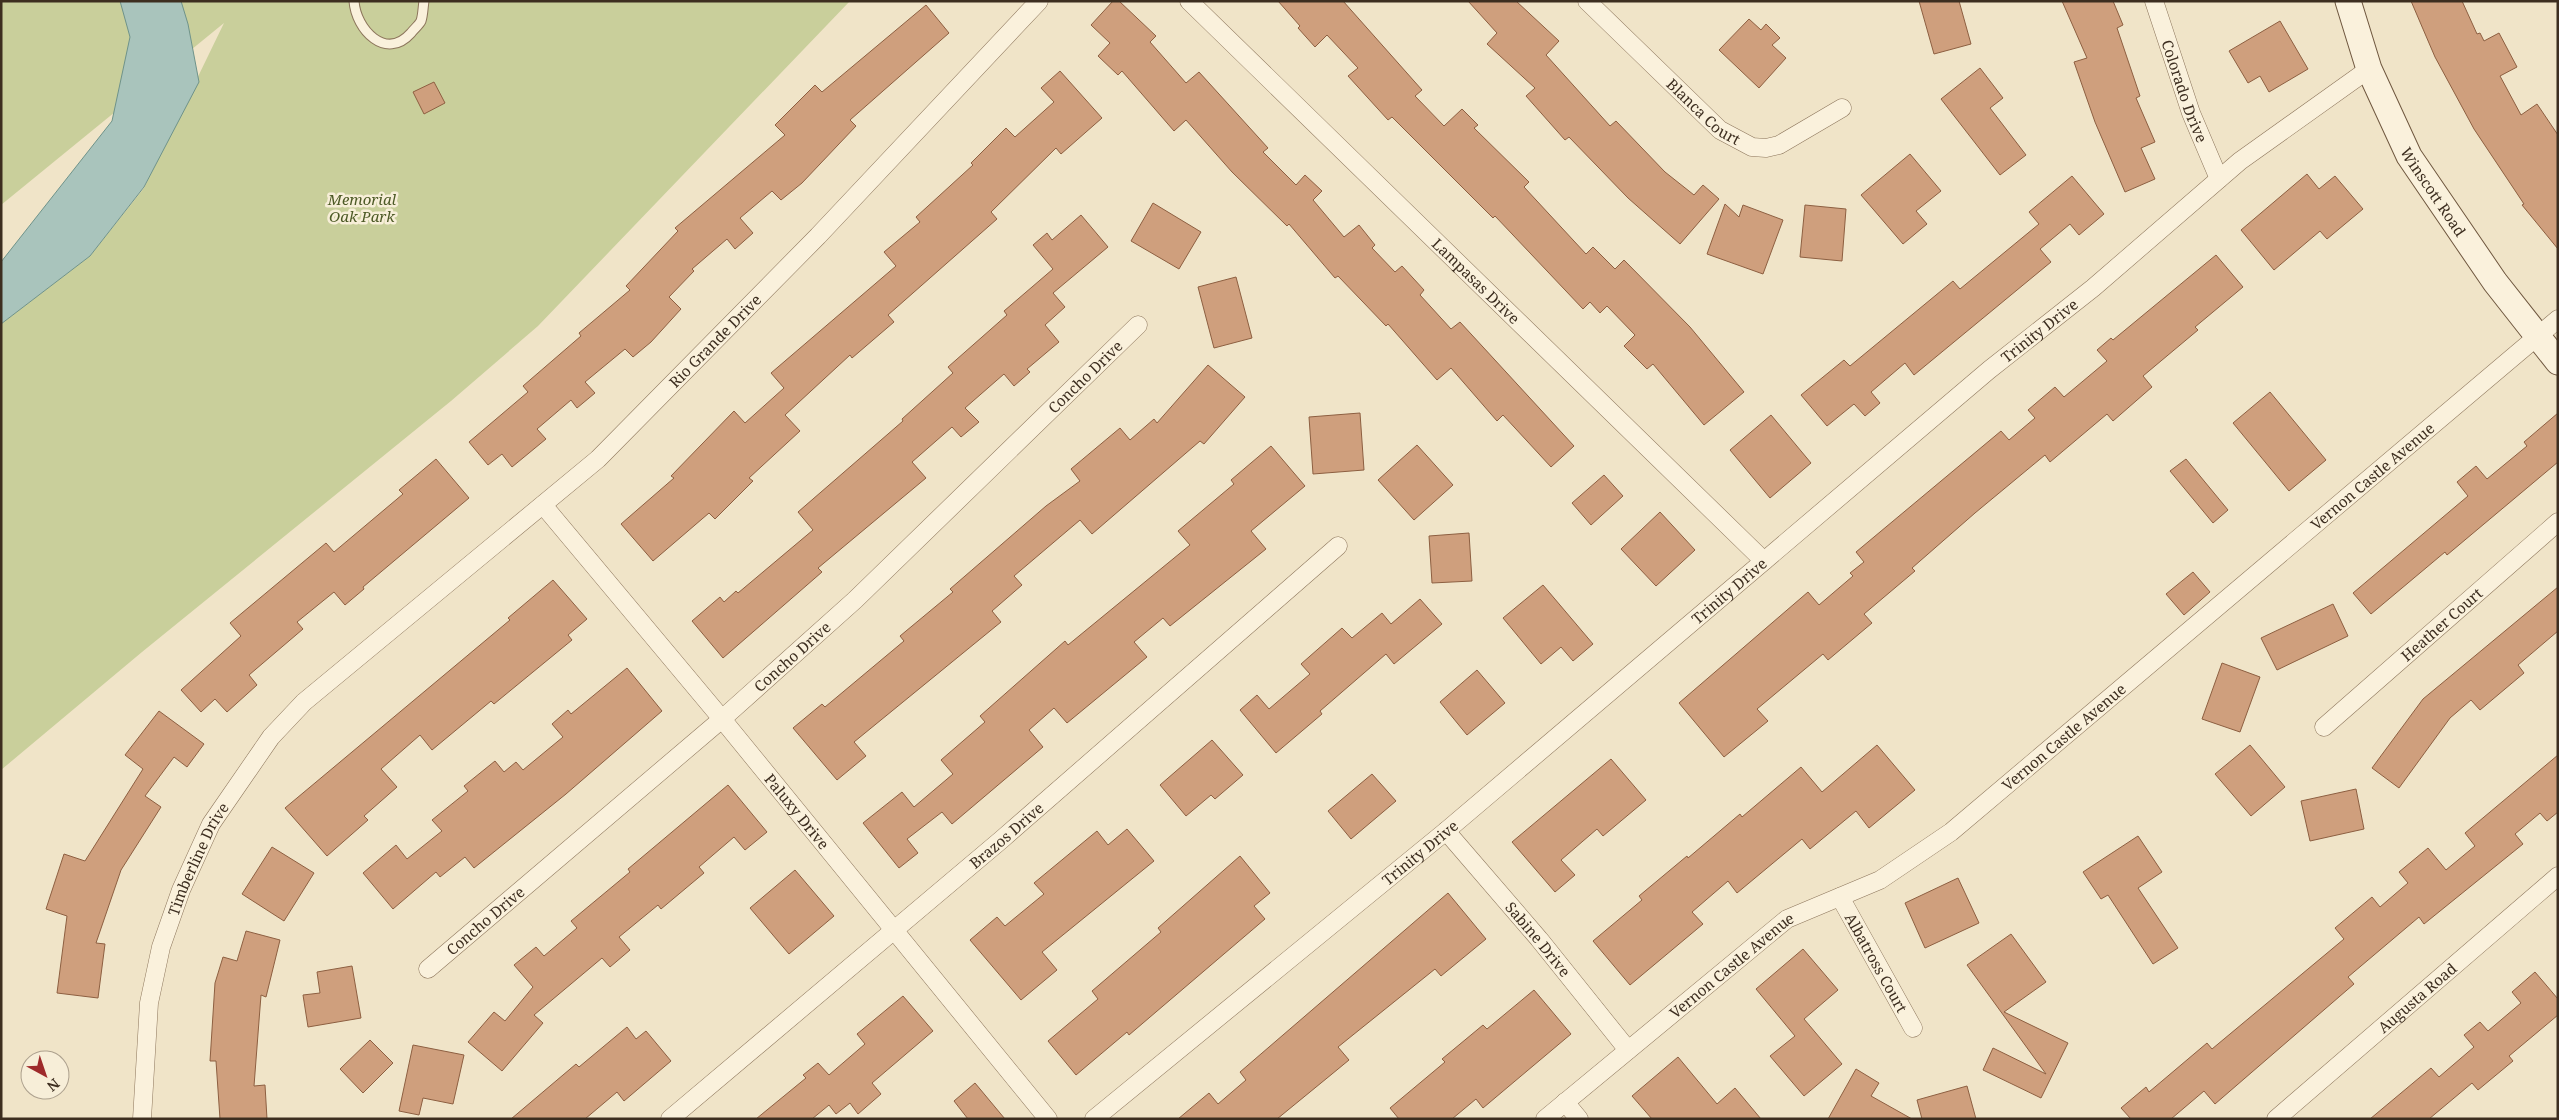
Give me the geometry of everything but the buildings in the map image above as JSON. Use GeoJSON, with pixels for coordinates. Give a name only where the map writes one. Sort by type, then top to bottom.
{"type":"FeatureCollection","features":[{"type":"Feature","properties":{"kind":"main road","name":"Winscott Road"},"geometry":{"type":"LineString","coordinates":[[2348,1],[2369,70],[2409,156],[2495,282],[2558,362]]}},
{"type":"Feature","properties":{"kind":"street","name":"Rio Grande Drive"},"geometry":{"type":"LineString","coordinates":[[365,654],[598,459],[818,236],[1039,1]]}},
{"type":"Feature","properties":{"kind":"street","name":"Lampasas Drive"},"geometry":{"type":"LineString","coordinates":[[1189,1],[1764,561]]}},
{"type":"Feature","properties":{"kind":"street","name":"Blanca Court"},"geometry":{"type":"LineString","coordinates":[[1587,1],[1720,130],[1752,147],[1766,148],[1779,146],[1842,108]]}},
{"type":"Feature","properties":{"kind":"street","name":"Colorado Drive"},"geometry":{"type":"LineString","coordinates":[[2154,1],[2191,112],[2219,179]]}},
{"type":"Feature","properties":{"kind":"street","name":"Trinity Drive"},"geometry":{"type":"LineString","coordinates":[[1094,1119],[1446,831],[1989,370],[2093,288],[2240,161],[2369,70]]}},
{"type":"Feature","properties":{"kind":"street","name":"Vernon Castle Avenue"},"geometry":{"type":"LineString","coordinates":[[1545,1119],[1787,919],[1880,880],[1951,832],[2558,319]]}},
{"type":"Feature","properties":{"kind":"street","name":"Concho Drive"},"geometry":{"type":"LineString","coordinates":[[428,968],[722,719],[855,600],[1138,325]]}},
{"type":"Feature","properties":{"kind":"street","name":"Paluxy Drive"},"geometry":{"type":"LineString","coordinates":[[543,505],[722,719],[1048,1119]]}},
{"type":"Feature","properties":{"kind":"street","name":"Heather Court"},"geometry":{"type":"LineString","coordinates":[[2324,727],[2558,522]]}},
{"type":"Feature","properties":{"kind":"street","name":"Brazos Drive"},"geometry":{"type":"LineString","coordinates":[[670,1119],[1001,840],[1338,546]]}},
{"type":"Feature","properties":{"kind":"street","name":"Timberline Drive"},"geometry":{"type":"LineString","coordinates":[[142,1119],[148,1003],[161,947],[181,890],[211,824],[271,737],[304,702],[365,654]]}},
{"type":"Feature","properties":{"kind":"street","name":"Sabine Drive"},"geometry":{"type":"LineString","coordinates":[[1446,831],[1539,939],[1628,1050]]}},
{"type":"Feature","properties":{"kind":"street","name":"Augusta Road"},"geometry":{"type":"LineString","coordinates":[[2276,1119],[2558,876]]}},
{"type":"Feature","properties":{"kind":"street","name":"Albatross Court"},"geometry":{"type":"LineString","coordinates":[[1840,897],[1913,1028]]}},
{"type":"Feature","properties":{"kind":"street"},"geometry":{"type":"LineString","coordinates":[[1565,1102],[1580,1119]]}},
{"type":"Feature","properties":{"kind":"lane"},"geometry":{"type":"LineString","coordinates":[[354,1],[354,10],[361,26],[368,34],[379,42],[392,43],[406,39],[421,21],[424,1]]}},
{"type":"Feature","properties":{"kind":"green space","name":"Memorial Oak Park"},"geometry":{"type":"Polygon","coordinates":[[[1,1],[850,1],[538,326],[451,401],[142,652],[1,770],[1,324],[90,256],[144,188],[224,23],[1,205],[1,1]]]}},
{"type":"Feature","properties":{"kind":"water"},"geometry":{"type":"Polygon","coordinates":[[[120,1],[181,1],[188,24],[199,82],[144,187],[90,256],[1,324],[1,262],[112,121],[130,37],[120,1]]]}}]}
